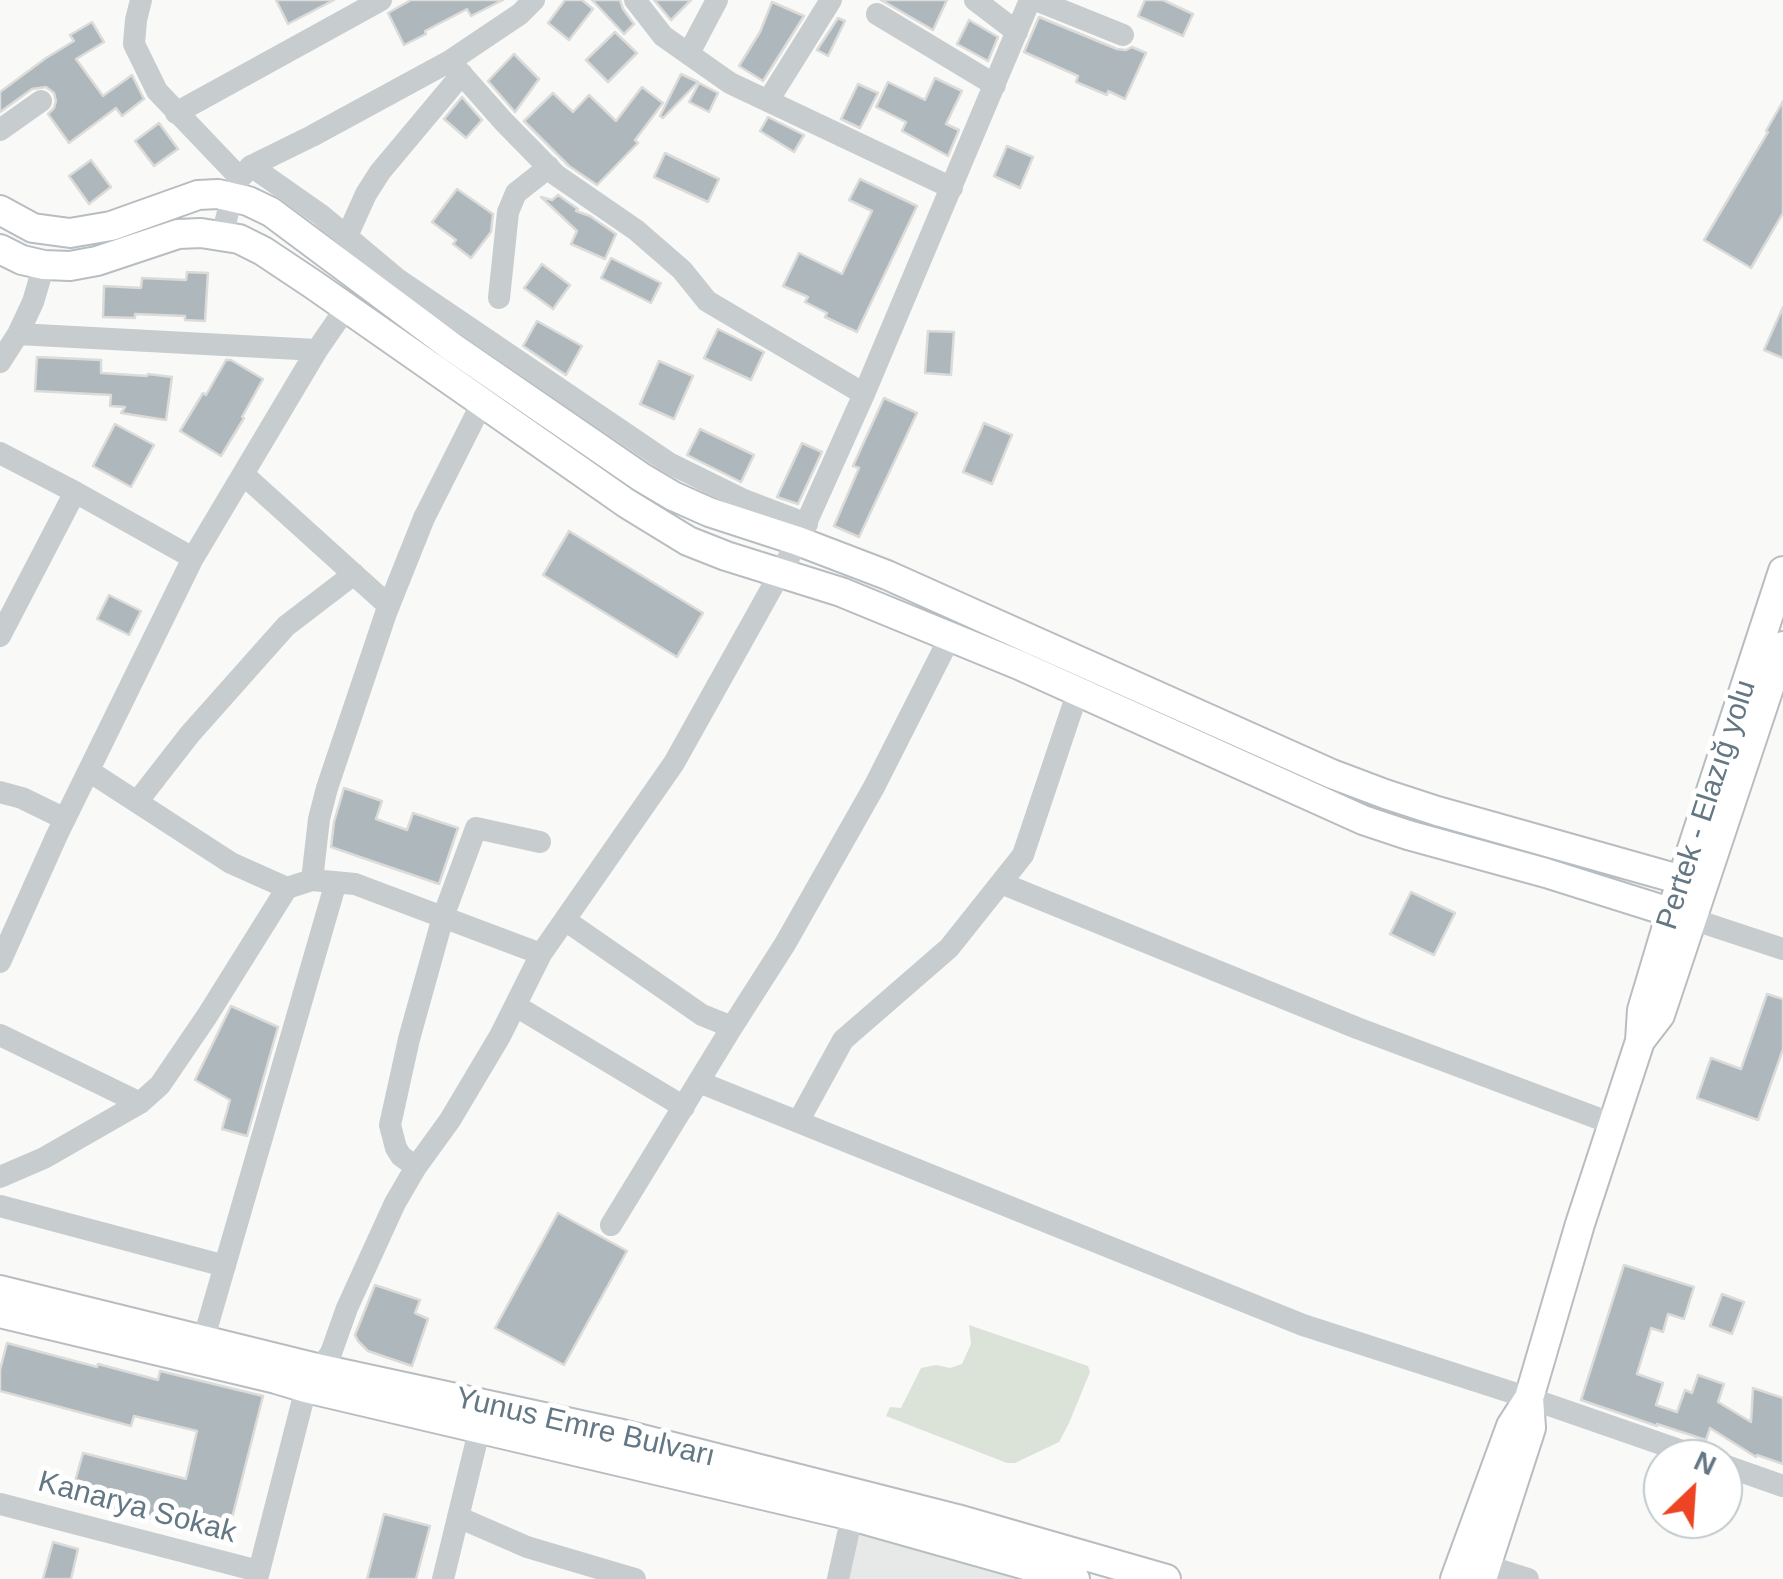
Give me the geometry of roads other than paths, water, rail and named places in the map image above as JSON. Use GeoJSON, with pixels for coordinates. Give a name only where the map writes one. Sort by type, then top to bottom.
{"type":"FeatureCollection","features":[{"type":"Feature","properties":{"kind":"main road"},"geometry":{"type":"LineString","coordinates":[[0,210],[33,228],[70,233],[111,226],[241,180],[272,212],[452,348],[673,496],[709,512],[802,533],[887,575],[1367,788],[1437,812],[1692,883]]}},
{"type":"Feature","properties":{"kind":"main road"},"geometry":{"type":"LineString","coordinates":[[0,250],[22,260],[70,266],[178,234],[201,232],[239,240],[263,251],[656,524],[713,551],[841,592],[950,637],[1363,820],[1682,916]]}},
{"type":"Feature","properties":{"kind":"main road","name":"Pertek - Elazığ yolu"},"geometry":{"type":"LineString","coordinates":[[1466,1575],[1530,1428],[1528,1398],[1640,1041],[1642,1010],[1682,916],[1783,571]]}},
{"type":"Feature","properties":{"kind":"main road","name":"Pertek - Elazığ yolu"},"geometry":{"type":"LineString","coordinates":[[1692,883],[1783,646]]}},
{"type":"Feature","properties":{"kind":"main road","name":"Yunus Emre Bulvarı"},"geometry":{"type":"LineString","coordinates":[[0,1290],[203,1341],[313,1379],[480,1428],[852,1516],[1075,1579]]}},
{"type":"Feature","properties":{"kind":"main road","name":"Yunus Emre Bulvarı"},"geometry":{"type":"LineString","coordinates":[[0,1314],[276,1379],[313,1379],[641,1439],[957,1519],[1166,1579]]}},
{"type":"Feature","properties":{"kind":"street"},"geometry":{"type":"LineString","coordinates":[[141,0],[134,44],[156,91],[241,180],[294,194],[411,288],[669,463],[802,533]]}},
{"type":"Feature","properties":{"kind":"street"},"geometry":{"type":"LineString","coordinates":[[176,113],[381,0]]}},
{"type":"Feature","properties":{"kind":"street"},"geometry":{"type":"LineString","coordinates":[[348,236],[380,172],[456,68],[534,0]]}},
{"type":"Feature","properties":{"kind":"street"},"geometry":{"type":"LineString","coordinates":[[635,0],[663,36],[730,83],[952,188]]}},
{"type":"Feature","properties":{"kind":"street"},"geometry":{"type":"LineString","coordinates":[[689,53],[716,0]]}},
{"type":"Feature","properties":{"kind":"street"},"geometry":{"type":"LineString","coordinates":[[768,101],[831,0]]}},
{"type":"Feature","properties":{"kind":"street"},"geometry":{"type":"LineString","coordinates":[[975,0],[1017,32]]}},
{"type":"Feature","properties":{"kind":"street"},"geometry":{"type":"LineString","coordinates":[[258,1575],[313,1379],[331,1353],[395,1203],[450,1120],[516,1006],[541,954],[674,763],[802,533],[1033,0],[1123,35]]}},
{"type":"Feature","properties":{"kind":"street"},"geometry":{"type":"LineString","coordinates":[[877,14],[995,85]]}},
{"type":"Feature","properties":{"kind":"street"},"geometry":{"type":"LineString","coordinates":[[456,68],[548,168],[636,230],[682,270],[707,301],[864,394]]}},
{"type":"Feature","properties":{"kind":"street"},"geometry":{"type":"LineString","coordinates":[[222,235],[241,180],[312,136],[456,68]]}},
{"type":"Feature","properties":{"kind":"street"},"geometry":{"type":"LineString","coordinates":[[0,130],[41,101]]}},
{"type":"Feature","properties":{"kind":"street"},"geometry":{"type":"LineString","coordinates":[[499,298],[508,212],[516,193],[548,168]]}},
{"type":"Feature","properties":{"kind":"street"},"geometry":{"type":"LineString","coordinates":[[0,362],[33,302],[44,265]]}},
{"type":"Feature","properties":{"kind":"street"},"geometry":{"type":"LineString","coordinates":[[0,962],[88,770],[194,558],[346,308]]}},
{"type":"Feature","properties":{"kind":"street"},"geometry":{"type":"LineString","coordinates":[[18,334],[318,350]]}},
{"type":"Feature","properties":{"kind":"street"},"geometry":{"type":"LineString","coordinates":[[203,1341],[324,881],[319,819],[327,788],[389,606],[424,518],[482,403]]}},
{"type":"Feature","properties":{"kind":"street"},"geometry":{"type":"LineString","coordinates":[[0,453],[194,558]]}},
{"type":"Feature","properties":{"kind":"street"},"geometry":{"type":"LineString","coordinates":[[244,475],[389,606]]}},
{"type":"Feature","properties":{"kind":"street"},"geometry":{"type":"LineString","coordinates":[[0,636],[75,492]]}},
{"type":"Feature","properties":{"kind":"street"},"geometry":{"type":"LineString","coordinates":[[137,802],[190,734],[286,626],[354,574]]}},
{"type":"Feature","properties":{"kind":"street"},"geometry":{"type":"LineString","coordinates":[[611,1225],[785,944],[866,802],[950,637]]}},
{"type":"Feature","properties":{"kind":"street"},"geometry":{"type":"LineString","coordinates":[[798,1122],[843,1040],[949,948],[1023,855],[1078,691]]}},
{"type":"Feature","properties":{"kind":"street"},"geometry":{"type":"LineString","coordinates":[[88,770],[231,863],[287,888],[324,881],[354,884],[541,954]]}},
{"type":"Feature","properties":{"kind":"street"},"geometry":{"type":"LineString","coordinates":[[0,792],[65,819]]}},
{"type":"Feature","properties":{"kind":"street"},"geometry":{"type":"LineString","coordinates":[[416,1167],[401,1156],[390,1126],[409,1039],[443,918],[476,828],[540,842]]}},
{"type":"Feature","properties":{"kind":"street"},"geometry":{"type":"LineString","coordinates":[[1000,883],[1358,1028],[1613,1124]]}},
{"type":"Feature","properties":{"kind":"street"},"geometry":{"type":"LineString","coordinates":[[0,1177],[44,1158],[140,1103],[160,1085],[287,888]]}},
{"type":"Feature","properties":{"kind":"street"},"geometry":{"type":"LineString","coordinates":[[1682,916],[1783,949]]}},
{"type":"Feature","properties":{"kind":"street"},"geometry":{"type":"LineString","coordinates":[[565,920],[702,1015],[732,1027]]}},
{"type":"Feature","properties":{"kind":"street"},"geometry":{"type":"LineString","coordinates":[[516,1006],[684,1107]]}},
{"type":"Feature","properties":{"kind":"street"},"geometry":{"type":"LineString","coordinates":[[0,1034],[140,1103]]}},
{"type":"Feature","properties":{"kind":"street"},"geometry":{"type":"LineString","coordinates":[[699,1082],[1302,1326],[1647,1439]]}},
{"type":"Feature","properties":{"kind":"street"},"geometry":{"type":"LineString","coordinates":[[0,1206],[225,1266]]}},
{"type":"Feature","properties":{"kind":"street"},"geometry":{"type":"LineString","coordinates":[[443,1579],[480,1428]]}},
{"type":"Feature","properties":{"kind":"street"},"geometry":{"type":"LineString","coordinates":[[1743,1472],[1783,1486]]}},
{"type":"Feature","properties":{"kind":"street","name":"Kanarya Sokak"},"geometry":{"type":"LineString","coordinates":[[0,1504],[258,1575]]}},
{"type":"Feature","properties":{"kind":"street"},"geometry":{"type":"LineString","coordinates":[[838,1579],[852,1516]]}},
{"type":"Feature","properties":{"kind":"street"},"geometry":{"type":"LineString","coordinates":[[458,1517],[527,1546],[635,1579]]}},
{"type":"Feature","properties":{"kind":"street"},"geometry":{"type":"LineString","coordinates":[[1466,1575],[1528,1579]]}}]}
